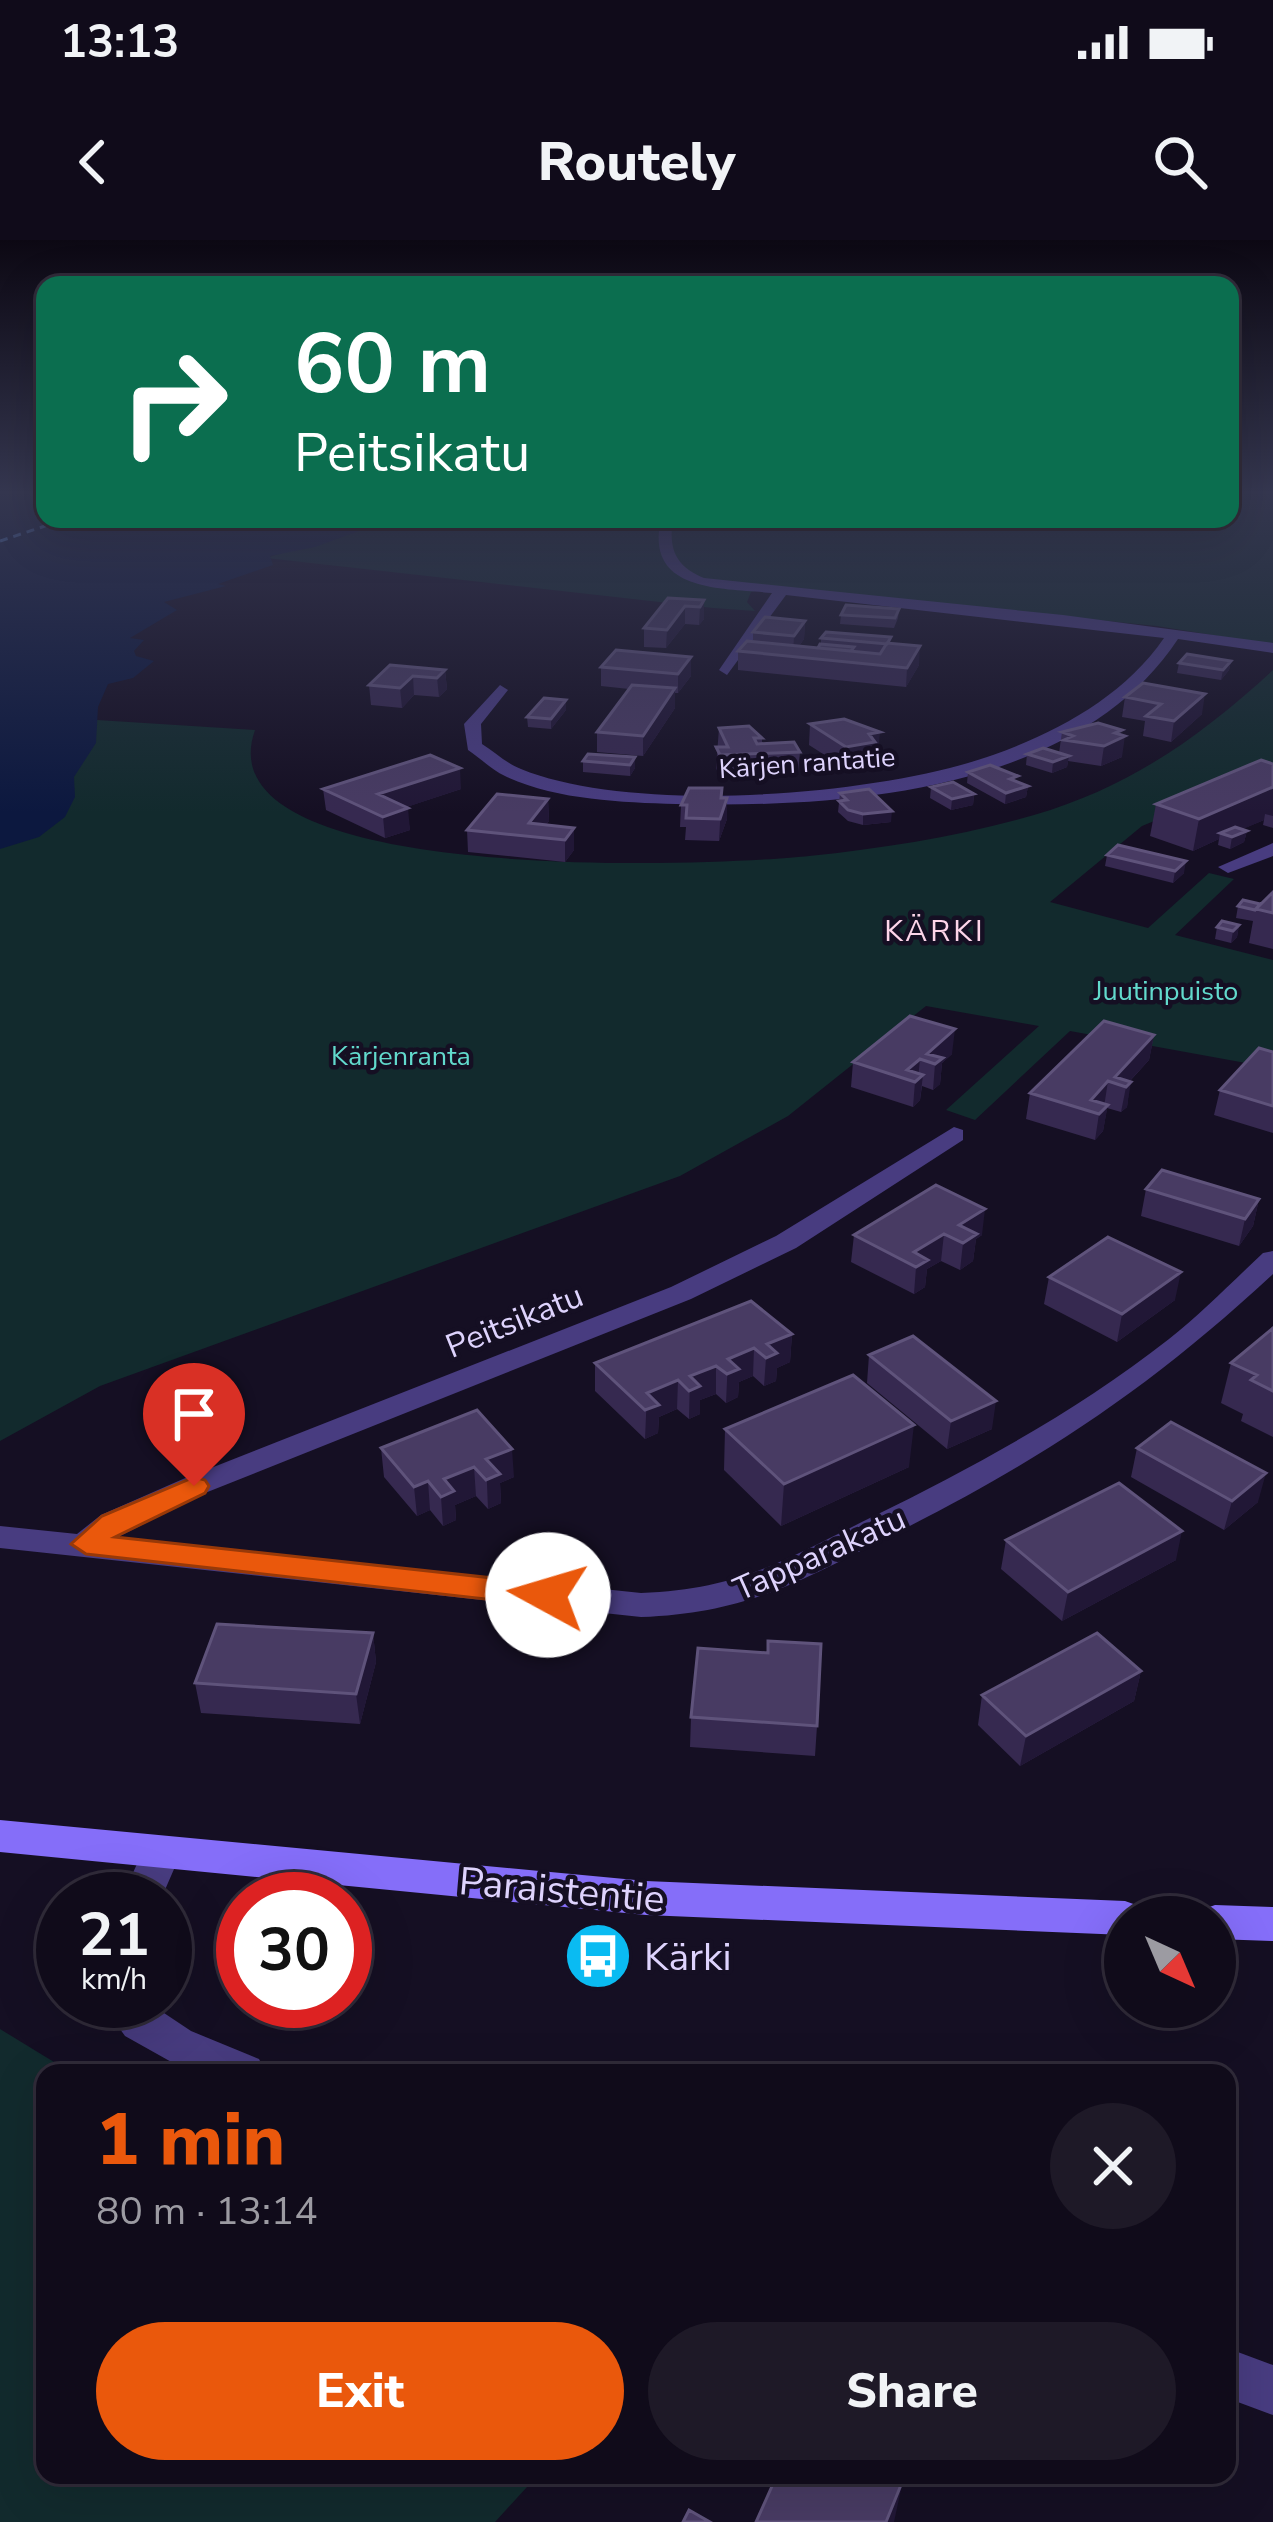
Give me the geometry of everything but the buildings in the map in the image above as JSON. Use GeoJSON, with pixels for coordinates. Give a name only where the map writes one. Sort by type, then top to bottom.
{"type":"FeatureCollection","features":[{"type":"Feature","properties":{"kind":"main road","name":"Paraistentie"},"geometry":{"type":"LineString","coordinates":[[0,1836],[646,1898],[1104,1917]]}},
{"type":"Feature","properties":{"kind":"main road"},"geometry":{"type":"LineString","coordinates":[[1236,1923],[1273,1924]]}},
{"type":"Feature","properties":{"kind":"street"},"geometry":{"type":"LineString","coordinates":[[727,670],[776,599]]}},
{"type":"Feature","properties":{"kind":"street"},"geometry":{"type":"LineString","coordinates":[[861,599],[1273,648]]}},
{"type":"Feature","properties":{"kind":"street","name":"Kärjen rantatie"},"geometry":{"type":"LineString","coordinates":[[500,690],[472,724],[474,746],[494,763],[533,780],[638,796],[823,794],[939,777],[1010,754],[1119,694],[1162,657],[1175,633]]}},
{"type":"Feature","properties":{"kind":"street"},"geometry":{"type":"LineString","coordinates":[[1228,867],[1273,849]]}},
{"type":"Feature","properties":{"kind":"street","name":"Peitsikatu"},"geometry":{"type":"LineString","coordinates":[[86,1544],[113,1523],[194,1486],[682,1293],[786,1242],[954,1135]]}},
{"type":"Feature","properties":{"kind":"street","name":"Tapparakatu"},"geometry":{"type":"LineString","coordinates":[[0,1537],[640,1605],[693,1604],[757,1588],[1048,1439],[1182,1342],[1273,1259]]}},
{"type":"Feature","properties":{"kind":"street"},"geometry":{"type":"LineString","coordinates":[[153,1872],[161,1853]]}},
{"type":"Feature","properties":{"kind":"street"},"geometry":{"type":"LineString","coordinates":[[150,2028],[223,2064]]}},
{"type":"Feature","properties":{"kind":"street"},"geometry":{"type":"LineString","coordinates":[[1236,2376],[1273,2390]]}},
{"type":"Feature","properties":{"kind":"green space"},"geometry":{"type":"Polygon","coordinates":[[[637,599],[748,599],[755,611],[637,599]]]}},
{"type":"Feature","properties":{"kind":"green space"},"geometry":{"type":"Polygon","coordinates":[[[895,599],[1273,599],[1273,645],[1157,626],[895,599]]]}},
{"type":"Feature","properties":{"kind":"green space","name":"Kärjenranta"},"geometry":{"type":"Polygon","coordinates":[[[1273,670],[1273,772],[1142,826],[1050,902],[1148,928],[1209,873],[1234,879],[1175,935],[1273,960],[1273,1068],[1070,1031],[975,1120],[946,1110],[1039,1026],[926,1006],[788,1116],[680,1176],[100,1386],[0,1441],[0,772],[97,713],[97,720],[255,730],[259,782],[306,818],[384,843],[481,856],[681,863],[837,853],[1034,815],[1102,790],[1162,757],[1273,670]]]}},
{"type":"Feature","properties":{"kind":"green space"},"geometry":{"type":"Polygon","coordinates":[[[0,2029],[57,2064],[36,2064],[36,2484],[530,2484],[495,2522],[0,2522],[0,2029]]]}},
{"type":"Feature","properties":{"kind":"water"},"geometry":{"type":"Polygon","coordinates":[[[0,599],[174,599],[164,602],[177,610],[130,638],[144,640],[134,651],[136,656],[154,661],[133,678],[108,684],[98,707],[96,743],[74,777],[75,797],[65,817],[39,837],[0,849],[0,599]]]}},
{"type":"Feature","properties":{"kind":"place","name":"Kärki"},"geometry":{"type":"Point","coordinates":[598,1956]}},
{"type":"Feature","properties":{"kind":"district","name":"KÄRKI"},"geometry":{"type":"Point","coordinates":[935,931]}},
{"type":"Feature","properties":{"kind":"route"},"geometry":{"type":"LineString","coordinates":[[194,1486],[113,1523],[86,1544],[548,1595]]}},
{"type":"Feature","properties":{"kind":"park label","name":"Juutinpuisto"},"geometry":{"type":"Point","coordinates":[1166,991]}}]}
